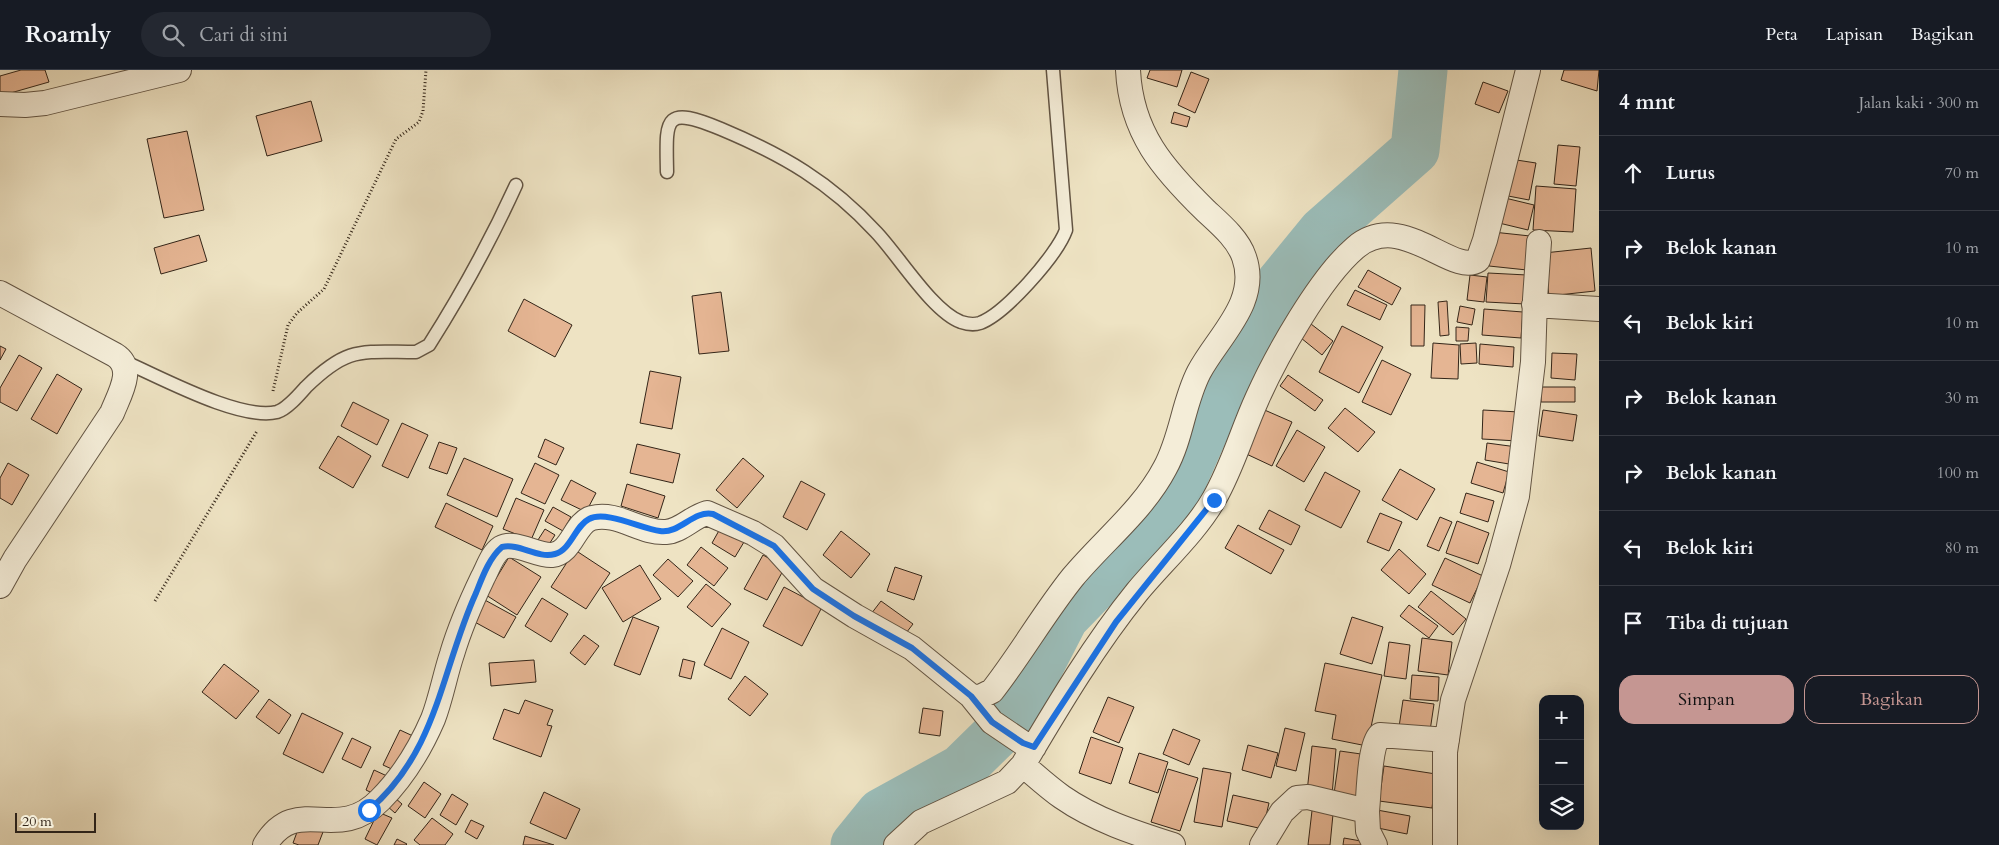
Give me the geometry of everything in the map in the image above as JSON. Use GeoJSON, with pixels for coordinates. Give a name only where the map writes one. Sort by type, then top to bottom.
{"type":"FeatureCollection","features":[{"type":"Feature","properties":{"kind":"street"},"geometry":{"type":"LineString","coordinates":[[0,104],[44,103],[139,75],[179,70]]}},
{"type":"Feature","properties":{"kind":"street"},"geometry":{"type":"LineString","coordinates":[[971,696],[980,697],[992,690],[1059,595],[1152,488],[1174,450],[1182,415],[1193,385],[1201,369],[1232,325],[1244,295],[1247,270],[1241,250],[1220,224],[1170,174],[1155,156],[1138,120],[1128,70]]}},
{"type":"Feature","properties":{"kind":"street"},"geometry":{"type":"LineString","coordinates":[[896,845],[921,822],[1007,782],[1116,622],[1214,500],[1273,367],[1324,284],[1356,247],[1370,239],[1384,235],[1402,236],[1462,263],[1478,260],[1486,240],[1528,70]]}},
{"type":"Feature","properties":{"kind":"street"},"geometry":{"type":"LineString","coordinates":[[1444,845],[1447,740],[1453,700],[1498,565],[1517,496],[1533,362],[1534,305],[1540,242]]}},
{"type":"Feature","properties":{"kind":"street"},"geometry":{"type":"LineString","coordinates":[[0,293],[123,361],[125,376],[112,412],[7,555],[0,586]]}},
{"type":"Feature","properties":{"kind":"street"},"geometry":{"type":"LineString","coordinates":[[1534,305],[1599,309]]}},
{"type":"Feature","properties":{"kind":"street"},"geometry":{"type":"LineString","coordinates":[[265,845],[279,827],[288,821],[299,819],[345,821],[359,816],[379,801],[404,772],[421,745],[433,717],[466,614],[497,552],[508,546],[546,555],[557,554],[568,544],[584,523],[595,517],[611,518],[666,532],[707,513],[745,529],[782,552],[813,589],[854,616],[912,648],[971,696],[992,722],[1027,752],[1062,797],[1110,822],[1173,845]]}},
{"type":"Feature","properties":{"kind":"street"},"geometry":{"type":"LineString","coordinates":[[1375,845],[1368,831],[1367,811],[1376,738],[1380,734],[1447,740]]}},
{"type":"Feature","properties":{"kind":"street"},"geometry":{"type":"LineString","coordinates":[[1262,845],[1282,812],[1297,798],[1308,797],[1367,811]]}},
{"type":"Feature","properties":{"kind":"lane"},"geometry":{"type":"LineString","coordinates":[[667,172],[666,129],[670,120],[676,117],[696,118],[752,142],[800,167],[829,186],[876,232],[938,306],[962,322],[974,324],[982,322],[1004,307],[1055,253],[1066,230],[1053,70]]}},
{"type":"Feature","properties":{"kind":"lane"},"geometry":{"type":"LineString","coordinates":[[123,361],[234,408],[269,413],[280,411],[324,370],[343,357],[357,352],[416,352],[429,345],[487,249],[516,185]]}},
{"type":"Feature","properties":{"kind":"path"},"geometry":{"type":"LineString","coordinates":[[155,601],[269,413],[288,325],[297,313],[324,289],[396,139],[419,122],[423,111],[426,70]]}},
{"type":"Feature","properties":{"kind":"building"},"geometry":{"type":"Polygon","coordinates":[[[21,70],[45,70],[49,82],[0,96],[0,76],[21,70]]]}},
{"type":"Feature","properties":{"kind":"building"},"geometry":{"type":"Polygon","coordinates":[[[1150,70],[1182,70],[1177,87],[1147,78],[1150,70]]]}},
{"type":"Feature","properties":{"kind":"building"},"geometry":{"type":"Polygon","coordinates":[[[1564,70],[1599,70],[1597,91],[1561,80],[1564,70]]]}},
{"type":"Feature","properties":{"kind":"building"},"geometry":{"type":"Polygon","coordinates":[[[1191,72],[1209,79],[1195,113],[1178,105],[1191,72]]]}},
{"type":"Feature","properties":{"kind":"building"},"geometry":{"type":"Polygon","coordinates":[[[1483,82],[1508,91],[1499,113],[1475,104],[1483,82]]]}},
{"type":"Feature","properties":{"kind":"building"},"geometry":{"type":"Polygon","coordinates":[[[311,101],[322,141],[267,156],[256,116],[311,101]]]}},
{"type":"Feature","properties":{"kind":"building"},"geometry":{"type":"Polygon","coordinates":[[[1174,112],[1190,117],[1187,127],[1171,123],[1174,112]]]}},
{"type":"Feature","properties":{"kind":"building"},"geometry":{"type":"Polygon","coordinates":[[[187,131],[204,210],[164,218],[147,139],[187,131]]]}},
{"type":"Feature","properties":{"kind":"building"},"geometry":{"type":"Polygon","coordinates":[[[1558,145],[1580,147],[1576,186],[1554,184],[1558,145]]]}},
{"type":"Feature","properties":{"kind":"building"},"geometry":{"type":"Polygon","coordinates":[[[1510,159],[1536,163],[1529,200],[1503,195],[1510,159]]]}},
{"type":"Feature","properties":{"kind":"building"},"geometry":{"type":"Polygon","coordinates":[[[1536,186],[1576,189],[1573,232],[1533,230],[1536,186]]]}},
{"type":"Feature","properties":{"kind":"building"},"geometry":{"type":"Polygon","coordinates":[[[1505,198],[1534,205],[1528,230],[1499,223],[1505,198]]]}},
{"type":"Feature","properties":{"kind":"building"},"geometry":{"type":"Polygon","coordinates":[[[1493,232],[1530,236],[1527,270],[1489,266],[1493,232]]]}},
{"type":"Feature","properties":{"kind":"building"},"geometry":{"type":"Polygon","coordinates":[[[199,235],[207,261],[161,274],[154,248],[199,235]]]}},
{"type":"Feature","properties":{"kind":"building"},"geometry":{"type":"Polygon","coordinates":[[[1591,248],[1595,291],[1549,296],[1544,253],[1591,248]]]}},
{"type":"Feature","properties":{"kind":"building"},"geometry":{"type":"Polygon","coordinates":[[[1368,270],[1401,288],[1392,305],[1358,287],[1368,270]]]}},
{"type":"Feature","properties":{"kind":"building"},"geometry":{"type":"Polygon","coordinates":[[[1488,273],[1527,275],[1525,304],[1486,302],[1488,273]]]}},
{"type":"Feature","properties":{"kind":"building"},"geometry":{"type":"Polygon","coordinates":[[[1470,275],[1487,277],[1484,302],[1467,300],[1470,275]]]}},
{"type":"Feature","properties":{"kind":"building"},"geometry":{"type":"Polygon","coordinates":[[[1355,290],[1387,305],[1380,320],[1347,305],[1355,290]]]}},
{"type":"Feature","properties":{"kind":"building"},"geometry":{"type":"Polygon","coordinates":[[[721,292],[729,351],[699,354],[692,296],[721,292]]]}},
{"type":"Feature","properties":{"kind":"building"},"geometry":{"type":"Polygon","coordinates":[[[524,299],[572,325],[555,357],[508,331],[524,299]]]}},
{"type":"Feature","properties":{"kind":"building"},"geometry":{"type":"Polygon","coordinates":[[[1447,301],[1449,335],[1440,336],[1438,302],[1447,301]]]}},
{"type":"Feature","properties":{"kind":"building"},"geometry":{"type":"Polygon","coordinates":[[[1411,305],[1425,305],[1424,346],[1411,346],[1411,305]]]}},
{"type":"Feature","properties":{"kind":"building"},"geometry":{"type":"Polygon","coordinates":[[[1460,306],[1475,309],[1472,325],[1457,322],[1460,306]]]}},
{"type":"Feature","properties":{"kind":"building"},"geometry":{"type":"Polygon","coordinates":[[[1484,309],[1523,312],[1521,338],[1482,335],[1484,309]]]}},
{"type":"Feature","properties":{"kind":"building"},"geometry":{"type":"Polygon","coordinates":[[[1311,324],[1333,341],[1322,355],[1301,338],[1311,324]]]}},
{"type":"Feature","properties":{"kind":"building"},"geometry":{"type":"Polygon","coordinates":[[[1342,326],[1383,347],[1359,393],[1319,372],[1342,326]]]}},
{"type":"Feature","properties":{"kind":"building"},"geometry":{"type":"Polygon","coordinates":[[[1456,327],[1469,328],[1468,341],[1456,341],[1456,327]]]}},
{"type":"Feature","properties":{"kind":"building"},"geometry":{"type":"Polygon","coordinates":[[[1433,343],[1459,345],[1458,379],[1431,378],[1433,343]]]}},
{"type":"Feature","properties":{"kind":"building"},"geometry":{"type":"Polygon","coordinates":[[[1476,343],[1477,363],[1461,364],[1460,344],[1476,343]]]}},
{"type":"Feature","properties":{"kind":"building"},"geometry":{"type":"Polygon","coordinates":[[[1480,344],[1514,347],[1513,367],[1479,364],[1480,344]]]}},
{"type":"Feature","properties":{"kind":"building"},"geometry":{"type":"Polygon","coordinates":[[[0,346],[6,349],[0,360],[0,346]]]}},
{"type":"Feature","properties":{"kind":"building"},"geometry":{"type":"Polygon","coordinates":[[[1552,353],[1577,354],[1575,380],[1551,378],[1552,353]]]}},
{"type":"Feature","properties":{"kind":"building"},"geometry":{"type":"Polygon","coordinates":[[[19,355],[42,368],[17,411],[0,402],[0,388],[19,355]]]}},
{"type":"Feature","properties":{"kind":"building"},"geometry":{"type":"Polygon","coordinates":[[[1382,360],[1411,374],[1391,415],[1362,402],[1382,360]]]}},
{"type":"Feature","properties":{"kind":"building"},"geometry":{"type":"Polygon","coordinates":[[[650,371],[681,377],[672,429],[640,423],[650,371]]]}},
{"type":"Feature","properties":{"kind":"building"},"geometry":{"type":"Polygon","coordinates":[[[57,374],[82,389],[57,434],[31,419],[57,374]]]}},
{"type":"Feature","properties":{"kind":"building"},"geometry":{"type":"Polygon","coordinates":[[[1288,375],[1323,400],[1315,411],[1280,386],[1288,375]]]}},
{"type":"Feature","properties":{"kind":"building"},"geometry":{"type":"Polygon","coordinates":[[[1541,387],[1575,387],[1575,402],[1541,402],[1541,387]]]}},
{"type":"Feature","properties":{"kind":"building"},"geometry":{"type":"Polygon","coordinates":[[[353,402],[389,420],[377,445],[341,426],[353,402]]]}},
{"type":"Feature","properties":{"kind":"building"},"geometry":{"type":"Polygon","coordinates":[[[1260,408],[1292,422],[1272,466],[1240,451],[1260,408]]]}},
{"type":"Feature","properties":{"kind":"building"},"geometry":{"type":"Polygon","coordinates":[[[1345,408],[1375,432],[1358,452],[1328,428],[1345,408]]]}},
{"type":"Feature","properties":{"kind":"building"},"geometry":{"type":"Polygon","coordinates":[[[1483,410],[1519,412],[1518,441],[1482,439],[1483,410]]]}},
{"type":"Feature","properties":{"kind":"building"},"geometry":{"type":"Polygon","coordinates":[[[1543,410],[1577,415],[1573,441],[1539,436],[1543,410]]]}},
{"type":"Feature","properties":{"kind":"building"},"geometry":{"type":"Polygon","coordinates":[[[402,423],[428,435],[408,478],[382,466],[402,423]]]}},
{"type":"Feature","properties":{"kind":"building"},"geometry":{"type":"Polygon","coordinates":[[[1297,430],[1325,447],[1304,482],[1276,466],[1297,430]]]}},
{"type":"Feature","properties":{"kind":"building"},"geometry":{"type":"Polygon","coordinates":[[[338,436],[371,456],[353,488],[319,468],[338,436]]]}},
{"type":"Feature","properties":{"kind":"building"},"geometry":{"type":"Polygon","coordinates":[[[545,439],[564,448],[556,465],[538,457],[545,439]]]}},
{"type":"Feature","properties":{"kind":"building"},"geometry":{"type":"Polygon","coordinates":[[[439,442],[457,448],[447,474],[429,468],[439,442]]]}},
{"type":"Feature","properties":{"kind":"building"},"geometry":{"type":"Polygon","coordinates":[[[1487,443],[1517,447],[1515,465],[1485,460],[1487,443]]]}},
{"type":"Feature","properties":{"kind":"building"},"geometry":{"type":"Polygon","coordinates":[[[637,444],[680,454],[673,483],[630,473],[637,444]]]}},
{"type":"Feature","properties":{"kind":"building"},"geometry":{"type":"Polygon","coordinates":[[[464,458],[513,479],[497,517],[447,495],[464,458]]]}},
{"type":"Feature","properties":{"kind":"building"},"geometry":{"type":"Polygon","coordinates":[[[743,458],[764,476],[737,508],[716,490],[743,458]]]}},
{"type":"Feature","properties":{"kind":"building"},"geometry":{"type":"Polygon","coordinates":[[[1477,462],[1509,472],[1503,493],[1471,483],[1477,462]]]}},
{"type":"Feature","properties":{"kind":"building"},"geometry":{"type":"Polygon","coordinates":[[[8,463],[29,475],[12,505],[0,498],[0,478],[8,463]]]}},
{"type":"Feature","properties":{"kind":"building"},"geometry":{"type":"Polygon","coordinates":[[[535,463],[559,475],[545,504],[521,493],[535,463]]]}},
{"type":"Feature","properties":{"kind":"building"},"geometry":{"type":"Polygon","coordinates":[[[1400,469],[1435,489],[1417,520],[1382,500],[1400,469]]]}},
{"type":"Feature","properties":{"kind":"building"},"geometry":{"type":"Polygon","coordinates":[[[1325,472],[1360,491],[1341,528],[1305,510],[1325,472]]]}},
{"type":"Feature","properties":{"kind":"building"},"geometry":{"type":"Polygon","coordinates":[[[571,480],[596,493],[586,512],[561,500],[571,480]]]}},
{"type":"Feature","properties":{"kind":"building"},"geometry":{"type":"Polygon","coordinates":[[[801,481],[825,494],[807,530],[783,517],[801,481]]]}},
{"type":"Feature","properties":{"kind":"building"},"geometry":{"type":"Polygon","coordinates":[[[627,484],[665,496],[658,518],[621,506],[627,484]]]}},
{"type":"Feature","properties":{"kind":"building"},"geometry":{"type":"Polygon","coordinates":[[[1466,493],[1494,501],[1488,522],[1460,513],[1466,493]]]}},
{"type":"Feature","properties":{"kind":"building"},"geometry":{"type":"Polygon","coordinates":[[[516,498],[544,510],[531,540],[503,529],[516,498]]]}},
{"type":"Feature","properties":{"kind":"building"},"geometry":{"type":"Polygon","coordinates":[[[446,503],[493,526],[482,550],[435,527],[446,503]]]}},
{"type":"Feature","properties":{"kind":"building"},"geometry":{"type":"Polygon","coordinates":[[[553,507],[571,517],[563,531],[545,521],[553,507]]]}},
{"type":"Feature","properties":{"kind":"building"},"geometry":{"type":"Polygon","coordinates":[[[1269,510],[1300,526],[1291,545],[1259,529],[1269,510]]]}},
{"type":"Feature","properties":{"kind":"building"},"geometry":{"type":"Polygon","coordinates":[[[1380,513],[1402,522],[1389,551],[1367,542],[1380,513]]]}},
{"type":"Feature","properties":{"kind":"building"},"geometry":{"type":"Polygon","coordinates":[[[1440,517],[1452,522],[1439,551],[1427,546],[1440,517]]]}},
{"type":"Feature","properties":{"kind":"building"},"geometry":{"type":"Polygon","coordinates":[[[1457,521],[1489,533],[1478,564],[1446,553],[1457,521]]]}},
{"type":"Feature","properties":{"kind":"building"},"geometry":{"type":"Polygon","coordinates":[[[1238,525],[1284,550],[1271,574],[1225,548],[1238,525]]]}},
{"type":"Feature","properties":{"kind":"building"},"geometry":{"type":"Polygon","coordinates":[[[721,527],[744,542],[735,557],[712,543],[721,527]]]}},
{"type":"Feature","properties":{"kind":"building"},"geometry":{"type":"Polygon","coordinates":[[[545,529],[555,535],[546,549],[536,543],[545,529]]]}},
{"type":"Feature","properties":{"kind":"building"},"geometry":{"type":"Polygon","coordinates":[[[841,531],[870,554],[851,578],[823,555],[841,531]]]}},
{"type":"Feature","properties":{"kind":"building"},"geometry":{"type":"Polygon","coordinates":[[[701,547],[728,568],[714,586],[687,565],[701,547]]]}},
{"type":"Feature","properties":{"kind":"building"},"geometry":{"type":"Polygon","coordinates":[[[1399,549],[1426,574],[1409,594],[1381,570],[1399,549]]]}},
{"type":"Feature","properties":{"kind":"building"},"geometry":{"type":"Polygon","coordinates":[[[575,550],[610,573],[586,609],[551,587],[575,550]]]}},
{"type":"Feature","properties":{"kind":"building"},"geometry":{"type":"Polygon","coordinates":[[[763,555],[785,567],[767,600],[744,589],[763,555]]]}},
{"type":"Feature","properties":{"kind":"building"},"geometry":{"type":"Polygon","coordinates":[[[509,557],[541,577],[517,615],[486,595],[509,557]]]}},
{"type":"Feature","properties":{"kind":"building"},"geometry":{"type":"Polygon","coordinates":[[[1445,558],[1483,576],[1470,603],[1432,585],[1445,558]]]}},
{"type":"Feature","properties":{"kind":"building"},"geometry":{"type":"Polygon","coordinates":[[[668,559],[693,581],[678,597],[653,575],[668,559]]]}},
{"type":"Feature","properties":{"kind":"building"},"geometry":{"type":"Polygon","coordinates":[[[640,565],[661,599],[623,622],[602,588],[640,565]]]}},
{"type":"Feature","properties":{"kind":"building"},"geometry":{"type":"Polygon","coordinates":[[[895,567],[922,576],[914,600],[887,591],[895,567]]]}},
{"type":"Feature","properties":{"kind":"building"},"geometry":{"type":"Polygon","coordinates":[[[706,584],[731,604],[712,627],[687,607],[706,584]]]}},
{"type":"Feature","properties":{"kind":"building"},"geometry":{"type":"Polygon","coordinates":[[[784,587],[822,607],[802,646],[763,626],[784,587]]]}},
{"type":"Feature","properties":{"kind":"building"},"geometry":{"type":"Polygon","coordinates":[[[1431,591],[1466,619],[1453,635],[1418,607],[1431,591]]]}},
{"type":"Feature","properties":{"kind":"building"},"geometry":{"type":"Polygon","coordinates":[[[542,598],[568,614],[551,642],[525,626],[542,598]]]}},
{"type":"Feature","properties":{"kind":"building"},"geometry":{"type":"Polygon","coordinates":[[[483,599],[516,617],[504,638],[471,620],[483,599]]]}},
{"type":"Feature","properties":{"kind":"building"},"geometry":{"type":"Polygon","coordinates":[[[881,601],[913,624],[903,637],[871,614],[881,601]]]}},
{"type":"Feature","properties":{"kind":"building"},"geometry":{"type":"Polygon","coordinates":[[[1409,605],[1438,626],[1429,638],[1400,616],[1409,605]]]}},
{"type":"Feature","properties":{"kind":"building"},"geometry":{"type":"Polygon","coordinates":[[[633,617],[659,627],[640,675],[614,665],[633,617]]]}},
{"type":"Feature","properties":{"kind":"building"},"geometry":{"type":"Polygon","coordinates":[[[1352,617],[1383,627],[1372,664],[1340,654],[1352,617]]]}},
{"type":"Feature","properties":{"kind":"building"},"geometry":{"type":"Polygon","coordinates":[[[722,628],[749,642],[731,679],[704,665],[722,628]]]}},
{"type":"Feature","properties":{"kind":"building"},"geometry":{"type":"Polygon","coordinates":[[[584,635],[599,646],[585,665],[570,653],[584,635]]]}},
{"type":"Feature","properties":{"kind":"building"},"geometry":{"type":"Polygon","coordinates":[[[1422,638],[1452,642],[1448,675],[1418,671],[1422,638]]]}},
{"type":"Feature","properties":{"kind":"building"},"geometry":{"type":"Polygon","coordinates":[[[1389,642],[1410,645],[1406,679],[1384,676],[1389,642]]]}},
{"type":"Feature","properties":{"kind":"building"},"geometry":{"type":"Polygon","coordinates":[[[683,659],[695,662],[691,679],[679,676],[683,659]]]}},
{"type":"Feature","properties":{"kind":"building"},"geometry":{"type":"Polygon","coordinates":[[[534,660],[536,682],[491,686],[489,663],[534,660]]]}},
{"type":"Feature","properties":{"kind":"building"},"geometry":{"type":"Polygon","coordinates":[[[1325,663],[1382,675],[1367,746],[1332,739],[1336,715],[1315,711],[1325,663]]]}},
{"type":"Feature","properties":{"kind":"building"},"geometry":{"type":"Polygon","coordinates":[[[224,664],[259,691],[236,719],[202,692],[224,664]]]}},
{"type":"Feature","properties":{"kind":"building"},"geometry":{"type":"Polygon","coordinates":[[[1412,675],[1439,677],[1438,701],[1410,699],[1412,675]]]}},
{"type":"Feature","properties":{"kind":"building"},"geometry":{"type":"Polygon","coordinates":[[[745,676],[768,694],[750,716],[728,699],[745,676]]]}},
{"type":"Feature","properties":{"kind":"building"},"geometry":{"type":"Polygon","coordinates":[[[1108,697],[1134,707],[1119,743],[1093,732],[1108,697]]]}},
{"type":"Feature","properties":{"kind":"building"},"geometry":{"type":"Polygon","coordinates":[[[269,699],[291,715],[279,734],[256,717],[269,699]]]}},
{"type":"Feature","properties":{"kind":"building"},"geometry":{"type":"Polygon","coordinates":[[[525,700],[553,710],[547,725],[552,726],[541,757],[493,739],[504,709],[519,714],[525,700]]]}},
{"type":"Feature","properties":{"kind":"building"},"geometry":{"type":"Polygon","coordinates":[[[1403,700],[1434,704],[1430,731],[1399,727],[1403,700]]]}},
{"type":"Feature","properties":{"kind":"building"},"geometry":{"type":"Polygon","coordinates":[[[923,708],[943,711],[940,736],[919,733],[923,708]]]}},
{"type":"Feature","properties":{"kind":"building"},"geometry":{"type":"Polygon","coordinates":[[[302,713],[343,733],[323,773],[283,754],[302,713]]]}},
{"type":"Feature","properties":{"kind":"building"},"geometry":{"type":"Polygon","coordinates":[[[1285,728],[1305,733],[1296,771],[1276,766],[1285,728]]]}},
{"type":"Feature","properties":{"kind":"building"},"geometry":{"type":"Polygon","coordinates":[[[1173,729],[1200,740],[1189,765],[1163,754],[1173,729]]]}},
{"type":"Feature","properties":{"kind":"building"},"geometry":{"type":"Polygon","coordinates":[[[400,730],[413,736],[396,771],[383,765],[400,730]]]}},
{"type":"Feature","properties":{"kind":"building"},"geometry":{"type":"Polygon","coordinates":[[[1091,737],[1123,748],[1111,784],[1079,773],[1091,737]]]}},
{"type":"Feature","properties":{"kind":"building"},"geometry":{"type":"Polygon","coordinates":[[[352,738],[371,747],[361,768],[342,759],[352,738]]]}},
{"type":"Feature","properties":{"kind":"building"},"geometry":{"type":"Polygon","coordinates":[[[1248,745],[1278,753],[1271,778],[1242,770],[1248,745]]]}},
{"type":"Feature","properties":{"kind":"building"},"geometry":{"type":"Polygon","coordinates":[[[1312,746],[1336,749],[1332,795],[1307,792],[1312,746]]]}},
{"type":"Feature","properties":{"kind":"building"},"geometry":{"type":"Polygon","coordinates":[[[1340,751],[1368,755],[1361,805],[1333,801],[1340,751]]]}},
{"type":"Feature","properties":{"kind":"building"},"geometry":{"type":"Polygon","coordinates":[[[1139,753],[1168,762],[1158,793],[1129,783],[1139,753]]]}},
{"type":"Feature","properties":{"kind":"building"},"geometry":{"type":"Polygon","coordinates":[[[1384,766],[1436,774],[1432,808],[1379,801],[1384,766]]]}},
{"type":"Feature","properties":{"kind":"building"},"geometry":{"type":"Polygon","coordinates":[[[1203,768],[1231,773],[1222,827],[1194,822],[1203,768]]]}},
{"type":"Feature","properties":{"kind":"building"},"geometry":{"type":"Polygon","coordinates":[[[1168,769],[1198,778],[1180,831],[1151,822],[1168,769]]]}},
{"type":"Feature","properties":{"kind":"building"},"geometry":{"type":"Polygon","coordinates":[[[374,770],[387,776],[378,796],[366,790],[374,770]]]}},
{"type":"Feature","properties":{"kind":"building"},"geometry":{"type":"Polygon","coordinates":[[[424,782],[441,794],[425,818],[408,806],[424,782]]]}},
{"type":"Feature","properties":{"kind":"building"},"geometry":{"type":"Polygon","coordinates":[[[544,792],[580,809],[566,839],[530,823],[544,792]]]}},
{"type":"Feature","properties":{"kind":"building"},"geometry":{"type":"Polygon","coordinates":[[[452,794],[468,804],[456,825],[440,815],[452,794]]]}},
{"type":"Feature","properties":{"kind":"building"},"geometry":{"type":"Polygon","coordinates":[[[1233,795],[1269,803],[1263,829],[1227,821],[1233,795]]]}},
{"type":"Feature","properties":{"kind":"building"},"geometry":{"type":"Polygon","coordinates":[[[395,798],[402,804],[395,813],[387,806],[395,798]]]}},
{"type":"Feature","properties":{"kind":"building"},"geometry":{"type":"Polygon","coordinates":[[[1313,802],[1334,804],[1330,845],[1308,845],[1313,802]]]}},
{"type":"Feature","properties":{"kind":"building"},"geometry":{"type":"Polygon","coordinates":[[[1377,810],[1410,816],[1407,834],[1373,827],[1377,810]]]}},
{"type":"Feature","properties":{"kind":"building"},"geometry":{"type":"Polygon","coordinates":[[[378,812],[392,818],[377,845],[365,839],[378,812]]]}},
{"type":"Feature","properties":{"kind":"building"},"geometry":{"type":"Polygon","coordinates":[[[432,818],[453,834],[445,845],[420,845],[414,840],[432,818]]]}},
{"type":"Feature","properties":{"kind":"building"},"geometry":{"type":"Polygon","coordinates":[[[471,820],[484,826],[477,839],[465,832],[471,820]]]}},
{"type":"Feature","properties":{"kind":"building"},"geometry":{"type":"Polygon","coordinates":[[[300,824],[323,832],[318,845],[299,845],[293,843],[300,824]]]}},
{"type":"Feature","properties":{"kind":"building"},"geometry":{"type":"Polygon","coordinates":[[[525,836],[554,845],[523,845],[525,836]]]}},
{"type":"Feature","properties":{"kind":"building"},"geometry":{"type":"Polygon","coordinates":[[[1344,838],[1372,843],[1371,845],[1343,845],[1344,838]]]}},
{"type":"Feature","properties":{"kind":"building"},"geometry":{"type":"Polygon","coordinates":[[[397,839],[407,844],[394,845],[397,839]]]}},
{"type":"Feature","properties":{"kind":"waterway"},"geometry":{"type":"LineString","coordinates":[[855,845],[881,813],[961,769],[1012,719],[1064,618],[1169,510],[1220,395],[1277,287],[1322,232],[1415,150],[1423,70]]}},
{"type":"Feature","properties":{"kind":"route"},"geometry":{"type":"LineString","coordinates":[[369,810],[404,772],[421,745],[433,717],[466,614],[492,560],[502,547],[516,547],[546,555],[554,555],[561,552],[590,518],[611,518],[666,532],[678,528],[702,514],[713,514],[766,540],[782,552],[804,581],[813,589],[838,607],[912,648],[960,690],[971,696],[992,722],[1023,743],[1034,747],[1097,649],[1137,593],[1214,500]]}}]}
